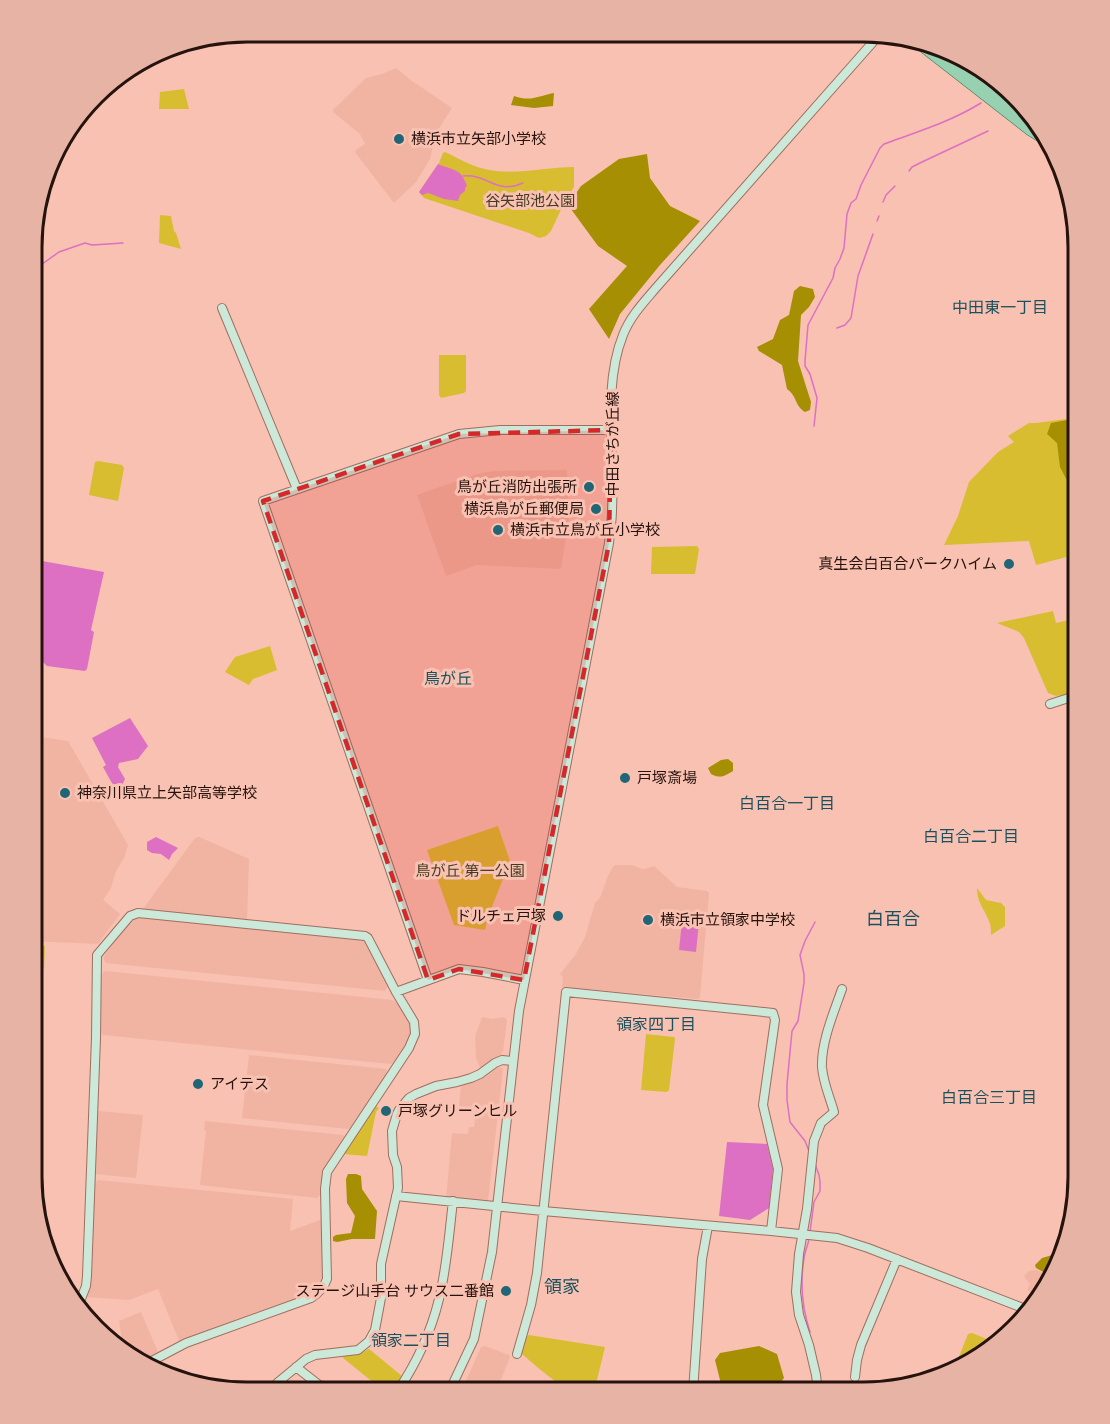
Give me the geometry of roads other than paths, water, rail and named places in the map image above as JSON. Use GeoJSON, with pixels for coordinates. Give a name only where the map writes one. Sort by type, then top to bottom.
{"type":"FeatureCollection","features":[{"type":"Feature","properties":{"kind":"main road"},"geometry":{"type":"LineString","coordinates":[[932,55],[1033,133]]}},
{"type":"Feature","properties":{"kind":"main road"},"geometry":{"type":"LineString","coordinates":[[961,67],[1013,108]]}},
{"type":"Feature","properties":{"kind":"street","name":"中田さちが丘線"},"geometry":{"type":"LineString","coordinates":[[454,1382],[474,1339],[492,1252],[512,1061],[524,980],[609,543],[612,509],[612,393],[618,351],[623,335],[635,313],[872,43]]}},
{"type":"Feature","properties":{"kind":"street"},"geometry":{"type":"LineString","coordinates":[[222,308],[297,489]]}},
{"type":"Feature","properties":{"kind":"street"},"geometry":{"type":"LineString","coordinates":[[428,980],[263,501],[459,434],[500,430],[611,430]]}},
{"type":"Feature","properties":{"kind":"street"},"geometry":{"type":"LineString","coordinates":[[1050,704],[1068,699]]}},
{"type":"Feature","properties":{"kind":"street"},"geometry":{"type":"LineString","coordinates":[[82,1297],[87,1276],[97,956],[129,916],[138,913],[368,938],[414,1022],[415,1034],[413,1041],[327,1172],[325,1180],[327,1279],[325,1286],[311,1298],[186,1343],[154,1360]]}},
{"type":"Feature","properties":{"kind":"street"},"geometry":{"type":"LineString","coordinates":[[396,992],[459,969],[524,980]]}},
{"type":"Feature","properties":{"kind":"street"},"geometry":{"type":"LineString","coordinates":[[817,1382],[809,1345],[799,1315],[796,1292],[816,1133],[820,1123],[834,1112],[822,1065],[825,1045],[842,989]]}},
{"type":"Feature","properties":{"kind":"street"},"geometry":{"type":"LineString","coordinates":[[517,1354],[537,1273],[566,992],[773,1013],[775,1020],[763,1105],[778,1168],[771,1230]]}},
{"type":"Feature","properties":{"kind":"street"},"geometry":{"type":"LineString","coordinates":[[278,1382],[306,1359],[315,1355],[358,1350],[369,1341],[375,1329],[381,1298],[381,1264],[398,1182],[393,1155],[392,1131],[397,1114],[409,1098],[436,1086],[471,1078],[502,1060],[512,1061]]}},
{"type":"Feature","properties":{"kind":"street"},"geometry":{"type":"LineString","coordinates":[[396,1196],[837,1238],[851,1241],[1021,1307]]}},
{"type":"Feature","properties":{"kind":"street"},"geometry":{"type":"LineString","coordinates":[[403,1382],[417,1358],[439,1299],[453,1202]]}},
{"type":"Feature","properties":{"kind":"street"},"geometry":{"type":"LineString","coordinates":[[694,1382],[702,1259],[708,1226]]}},
{"type":"Feature","properties":{"kind":"street"},"geometry":{"type":"LineString","coordinates":[[855,1377],[861,1345],[897,1259]]}},
{"type":"Feature","properties":{"kind":"street"},"geometry":{"type":"LineString","coordinates":[[296,1367],[315,1382]]}},
{"type":"Feature","properties":{"kind":"waterway"},"geometry":{"type":"LineString","coordinates":[[814,426],[817,398],[810,374],[805,366],[808,325],[833,278],[844,248],[847,214],[851,203],[856,199],[861,185],[884,144],[945,121],[981,103]]}},
{"type":"Feature","properties":{"kind":"waterway"},"geometry":{"type":"LineString","coordinates":[[909,171],[912,167],[988,131]]}},
{"type":"Feature","properties":{"kind":"waterway"},"geometry":{"type":"LineString","coordinates":[[463,176],[480,178],[506,187],[523,183]]}},
{"type":"Feature","properties":{"kind":"waterway"},"geometry":{"type":"LineString","coordinates":[[883,202],[895,186]]}},
{"type":"Feature","properties":{"kind":"waterway"},"geometry":{"type":"LineString","coordinates":[[877,221],[879,216]]}},
{"type":"Feature","properties":{"kind":"waterway"},"geometry":{"type":"LineString","coordinates":[[837,328],[845,325],[851,318],[858,276],[873,234]]}},
{"type":"Feature","properties":{"kind":"waterway"},"geometry":{"type":"LineString","coordinates":[[42,264],[59,252],[85,243],[92,245],[123,243]]}},
{"type":"Feature","properties":{"kind":"waterway"},"geometry":{"type":"LineString","coordinates":[[809,1151],[805,1141],[790,1122],[787,1084],[792,1031],[798,1021],[804,983],[800,955],[815,922]]}},
{"type":"Feature","properties":{"kind":"waterway"},"geometry":{"type":"LineString","coordinates":[[810,1232],[814,1202],[820,1191],[819,1175],[815,1164]]}},
{"type":"Feature","properties":{"kind":"waterway"},"geometry":{"type":"LineString","coordinates":[[809,1239],[804,1258],[802,1286],[805,1314],[810,1332]]}},
{"type":"Feature","properties":{"kind":"place","name":"横浜市立矢部小学校"},"geometry":{"type":"Point","coordinates":[399,139]}},
{"type":"Feature","properties":{"kind":"place","name":"鳥が丘消防出張所"},"geometry":{"type":"Point","coordinates":[589,487]}},
{"type":"Feature","properties":{"kind":"place","name":"横浜鳥が丘郵便局"},"geometry":{"type":"Point","coordinates":[596,509]}},
{"type":"Feature","properties":{"kind":"place","name":"横浜市立鳥が丘小学校"},"geometry":{"type":"Point","coordinates":[498,530]}},
{"type":"Feature","properties":{"kind":"place","name":"真生会白百合パークハイム"},"geometry":{"type":"Point","coordinates":[1009,564]}},
{"type":"Feature","properties":{"kind":"place","name":"戸塚斎場"},"geometry":{"type":"Point","coordinates":[625,778]}},
{"type":"Feature","properties":{"kind":"place","name":"神奈川県立上矢部高等学校"},"geometry":{"type":"Point","coordinates":[65,793]}},
{"type":"Feature","properties":{"kind":"place","name":"ドルチェ戸塚"},"geometry":{"type":"Point","coordinates":[558,916]}},
{"type":"Feature","properties":{"kind":"place","name":"横浜市立領家中学校"},"geometry":{"type":"Point","coordinates":[648,920]}},
{"type":"Feature","properties":{"kind":"place","name":"アイテス"},"geometry":{"type":"Point","coordinates":[198,1084]}},
{"type":"Feature","properties":{"kind":"place","name":"戸塚グリーンヒル"},"geometry":{"type":"Point","coordinates":[386,1111]}},
{"type":"Feature","properties":{"kind":"place","name":"ステージ山手台 サウス二番館"},"geometry":{"type":"Point","coordinates":[506,1291]}},
{"type":"Feature","properties":{"kind":"district","name":"中田東一丁目"},"geometry":{"type":"Point","coordinates":[1000,307]}},
{"type":"Feature","properties":{"kind":"district","name":"鳥が丘"},"geometry":{"type":"Point","coordinates":[448,678]}},
{"type":"Feature","properties":{"kind":"district","name":"白百合一丁目"},"geometry":{"type":"Point","coordinates":[787,803]}},
{"type":"Feature","properties":{"kind":"district","name":"白百合二丁目"},"geometry":{"type":"Point","coordinates":[971,836]}},
{"type":"Feature","properties":{"kind":"district","name":"白百合"},"geometry":{"type":"Point","coordinates":[893,918]}},
{"type":"Feature","properties":{"kind":"district","name":"領家四丁目"},"geometry":{"type":"Point","coordinates":[656,1024]}},
{"type":"Feature","properties":{"kind":"district","name":"白百合三丁目"},"geometry":{"type":"Point","coordinates":[989,1097]}},
{"type":"Feature","properties":{"kind":"district","name":"領家"},"geometry":{"type":"Point","coordinates":[562,1286]}},
{"type":"Feature","properties":{"kind":"district","name":"領家二丁目"},"geometry":{"type":"Point","coordinates":[411,1340]}},
{"type":"Feature","properties":{"kind":"park label","name":"谷矢部池公園"},"geometry":{"type":"Point","coordinates":[530,201]}},
{"type":"Feature","properties":{"kind":"park label","name":"鳥が丘 第一公園"},"geometry":{"type":"Point","coordinates":[470,871]}}]}
